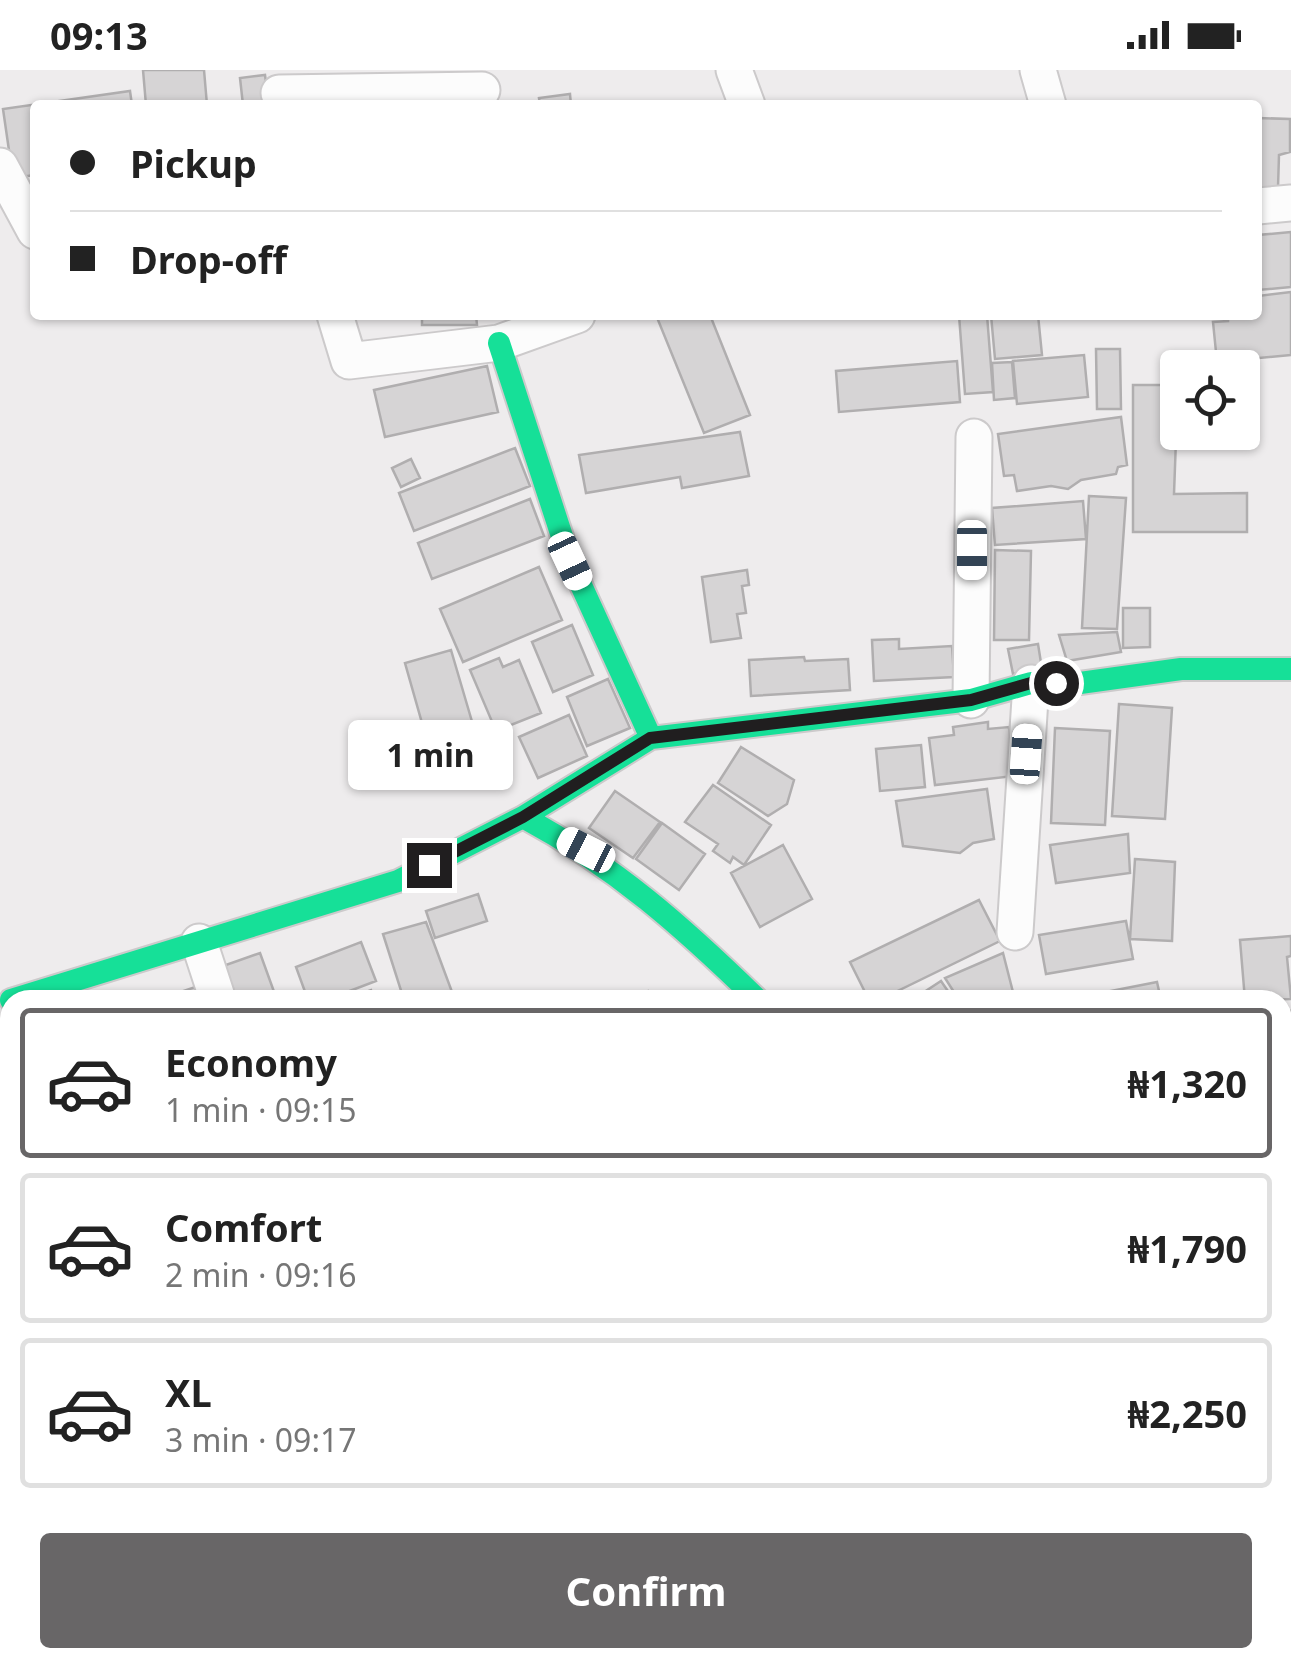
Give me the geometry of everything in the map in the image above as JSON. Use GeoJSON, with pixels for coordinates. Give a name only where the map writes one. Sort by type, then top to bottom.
{"type":"FeatureCollection","features":[{"type":"Feature","properties":{"kind":"street"},"geometry":{"type":"LineString","coordinates":[[734,70],[744,100]]}},
{"type":"Feature","properties":{"kind":"street"},"geometry":{"type":"LineString","coordinates":[[1038,70],[1047,100]]}},
{"type":"Feature","properties":{"kind":"street"},"geometry":{"type":"LineString","coordinates":[[278,89],[482,90]]}},
{"type":"Feature","properties":{"kind":"street"},"geometry":{"type":"LineString","coordinates":[[0,166],[30,222]]}},
{"type":"Feature","properties":{"kind":"street"},"geometry":{"type":"LineString","coordinates":[[1262,206],[1291,203]]}},
{"type":"Feature","properties":{"kind":"street"},"geometry":{"type":"LineString","coordinates":[[337,320],[350,361],[499,343],[563,320]]}},
{"type":"Feature","properties":{"kind":"street"},"geometry":{"type":"LineString","coordinates":[[499,343],[570,561],[650,738]]}},
{"type":"Feature","properties":{"kind":"street"},"geometry":{"type":"LineString","coordinates":[[971,700],[974,437]]}},
{"type":"Feature","properties":{"kind":"street"},"geometry":{"type":"LineString","coordinates":[[43,990],[398,880],[523,817],[650,738],[971,700],[1031,683],[1080,683],[1181,670],[1291,669]]}},
{"type":"Feature","properties":{"kind":"street"},"geometry":{"type":"LineString","coordinates":[[1016,932],[1031,683]]}},
{"type":"Feature","properties":{"kind":"street"},"geometry":{"type":"LineString","coordinates":[[523,817],[586,850],[668,913],[748,990]]}},
{"type":"Feature","properties":{"kind":"street"},"geometry":{"type":"LineString","coordinates":[[199,942],[215,990]]}},
{"type":"Feature","properties":{"kind":"building"},"geometry":{"type":"Polygon","coordinates":[[[143,70],[204,70],[207,100],[146,100],[143,70]]]}},
{"type":"Feature","properties":{"kind":"building"},"geometry":{"type":"Polygon","coordinates":[[[265,75],[268,100],[242,100],[240,78],[265,75]]]}},
{"type":"Feature","properties":{"kind":"building"},"geometry":{"type":"Polygon","coordinates":[[[130,91],[131,100],[66,100],[130,91]]]}},
{"type":"Feature","properties":{"kind":"building"},"geometry":{"type":"Polygon","coordinates":[[[570,94],[571,100],[539,100],[570,94]]]}},
{"type":"Feature","properties":{"kind":"building"},"geometry":{"type":"Polygon","coordinates":[[[30,105],[30,176],[13,178],[3,109],[30,105]]]}},
{"type":"Feature","properties":{"kind":"building"},"geometry":{"type":"Polygon","coordinates":[[[1262,118],[1290,119],[1290,152],[1279,155],[1278,188],[1262,187],[1262,118]]]}},
{"type":"Feature","properties":{"kind":"building"},"geometry":{"type":"Polygon","coordinates":[[[1291,232],[1291,287],[1262,290],[1262,235],[1291,232]]]}},
{"type":"Feature","properties":{"kind":"building"},"geometry":{"type":"Polygon","coordinates":[[[1291,292],[1291,355],[1260,358],[1260,350],[1216,350],[1213,322],[1262,320],[1262,296],[1291,292]]]}},
{"type":"Feature","properties":{"kind":"building"},"geometry":{"type":"Polygon","coordinates":[[[422,320],[476,320],[477,325],[422,325],[422,320]]]}},
{"type":"Feature","properties":{"kind":"building"},"geometry":{"type":"Polygon","coordinates":[[[658,320],[712,320],[750,415],[704,433],[658,320]]]}},
{"type":"Feature","properties":{"kind":"building"},"geometry":{"type":"Polygon","coordinates":[[[959,320],[987,320],[993,392],[965,394],[959,320]]]}},
{"type":"Feature","properties":{"kind":"building"},"geometry":{"type":"Polygon","coordinates":[[[991,320],[1038,320],[1042,355],[995,359],[991,320]]]}},
{"type":"Feature","properties":{"kind":"building"},"geometry":{"type":"Polygon","coordinates":[[[1096,349],[1120,349],[1121,409],[1097,409],[1096,349]]]}},
{"type":"Feature","properties":{"kind":"building"},"geometry":{"type":"Polygon","coordinates":[[[1084,355],[1088,397],[1017,404],[1013,361],[1084,355]]]}},
{"type":"Feature","properties":{"kind":"building"},"geometry":{"type":"Polygon","coordinates":[[[957,361],[960,402],[839,412],[836,371],[957,361]]]}},
{"type":"Feature","properties":{"kind":"building"},"geometry":{"type":"Polygon","coordinates":[[[1012,362],[1015,398],[994,400],[992,363],[1012,362]]]}},
{"type":"Feature","properties":{"kind":"building"},"geometry":{"type":"Polygon","coordinates":[[[487,366],[498,412],[385,437],[374,390],[487,366]]]}},
{"type":"Feature","properties":{"kind":"building"},"geometry":{"type":"Polygon","coordinates":[[[1133,385],[1160,385],[1160,450],[1176,450],[1174,494],[1247,493],[1247,532],[1133,532],[1133,385]]]}},
{"type":"Feature","properties":{"kind":"building"},"geometry":{"type":"Polygon","coordinates":[[[1121,417],[1127,465],[1118,467],[1116,474],[1081,480],[1068,489],[1051,486],[1017,491],[1014,475],[1004,476],[998,434],[1121,417]]]}},
{"type":"Feature","properties":{"kind":"building"},"geometry":{"type":"Polygon","coordinates":[[[740,432],[749,476],[682,488],[680,477],[586,493],[579,455],[740,432]]]}},
{"type":"Feature","properties":{"kind":"building"},"geometry":{"type":"Polygon","coordinates":[[[515,448],[530,486],[414,531],[399,493],[515,448]]]}},
{"type":"Feature","properties":{"kind":"building"},"geometry":{"type":"Polygon","coordinates":[[[411,459],[420,478],[401,487],[392,468],[411,459]]]}},
{"type":"Feature","properties":{"kind":"building"},"geometry":{"type":"Polygon","coordinates":[[[1089,496],[1126,498],[1117,629],[1082,628],[1089,496]]]}},
{"type":"Feature","properties":{"kind":"building"},"geometry":{"type":"Polygon","coordinates":[[[530,499],[544,536],[432,579],[418,543],[530,499]]]}},
{"type":"Feature","properties":{"kind":"building"},"geometry":{"type":"Polygon","coordinates":[[[1083,501],[1086,539],[995,545],[992,508],[1083,501]]]}},
{"type":"Feature","properties":{"kind":"building"},"geometry":{"type":"Polygon","coordinates":[[[995,550],[1031,551],[1029,640],[994,640],[995,550]]]}},
{"type":"Feature","properties":{"kind":"building"},"geometry":{"type":"Polygon","coordinates":[[[539,567],[562,620],[463,662],[440,609],[539,567]]]}},
{"type":"Feature","properties":{"kind":"building"},"geometry":{"type":"Polygon","coordinates":[[[747,570],[749,585],[742,586],[746,613],[737,614],[741,638],[711,642],[702,577],[747,570]]]}},
{"type":"Feature","properties":{"kind":"building"},"geometry":{"type":"Polygon","coordinates":[[[1123,608],[1150,608],[1150,647],[1123,648],[1123,608]]]}},
{"type":"Feature","properties":{"kind":"building"},"geometry":{"type":"Polygon","coordinates":[[[572,625],[593,675],[553,692],[532,642],[572,625]]]}},
{"type":"Feature","properties":{"kind":"building"},"geometry":{"type":"Polygon","coordinates":[[[1117,632],[1121,652],[1067,661],[1059,635],[1117,632]]]}},
{"type":"Feature","properties":{"kind":"building"},"geometry":{"type":"Polygon","coordinates":[[[899,639],[899,649],[952,646],[954,677],[874,681],[872,640],[899,639]]]}},
{"type":"Feature","properties":{"kind":"building"},"geometry":{"type":"Polygon","coordinates":[[[1038,644],[1042,669],[1013,674],[1008,649],[1038,644]]]}},
{"type":"Feature","properties":{"kind":"building"},"geometry":{"type":"Polygon","coordinates":[[[451,650],[473,725],[428,744],[405,663],[451,650]]]}},
{"type":"Feature","properties":{"kind":"building"},"geometry":{"type":"Polygon","coordinates":[[[804,657],[805,661],[848,659],[850,690],[751,696],[749,660],[804,657]]]}},
{"type":"Feature","properties":{"kind":"building"},"geometry":{"type":"Polygon","coordinates":[[[499,658],[503,667],[519,660],[541,713],[496,731],[470,670],[499,658]]]}},
{"type":"Feature","properties":{"kind":"building"},"geometry":{"type":"Polygon","coordinates":[[[608,679],[630,728],[587,746],[567,697],[608,679]]]}},
{"type":"Feature","properties":{"kind":"building"},"geometry":{"type":"Polygon","coordinates":[[[1119,704],[1172,708],[1165,819],[1112,816],[1119,704]]]}},
{"type":"Feature","properties":{"kind":"building"},"geometry":{"type":"Polygon","coordinates":[[[569,715],[587,756],[538,778],[519,737],[569,715]]]}},
{"type":"Feature","properties":{"kind":"building"},"geometry":{"type":"Polygon","coordinates":[[[988,722],[988,729],[1009,727],[1014,776],[935,785],[929,738],[954,735],[953,727],[988,722]]]}},
{"type":"Feature","properties":{"kind":"building"},"geometry":{"type":"Polygon","coordinates":[[[1055,728],[1110,731],[1105,825],[1051,823],[1055,728]]]}},
{"type":"Feature","properties":{"kind":"building"},"geometry":{"type":"Polygon","coordinates":[[[921,745],[925,787],[880,791],[876,749],[921,745]]]}},
{"type":"Feature","properties":{"kind":"building"},"geometry":{"type":"Polygon","coordinates":[[[741,747],[794,780],[787,804],[768,816],[718,783],[741,747]]]}},
{"type":"Feature","properties":{"kind":"building"},"geometry":{"type":"Polygon","coordinates":[[[713,785],[771,825],[744,865],[733,857],[730,863],[713,851],[718,844],[685,822],[713,785]]]}},
{"type":"Feature","properties":{"kind":"building"},"geometry":{"type":"Polygon","coordinates":[[[987,789],[994,839],[973,843],[960,853],[903,846],[896,801],[987,789]]]}},
{"type":"Feature","properties":{"kind":"building"},"geometry":{"type":"Polygon","coordinates":[[[615,791],[660,822],[633,858],[589,828],[615,791]]]}},
{"type":"Feature","properties":{"kind":"building"},"geometry":{"type":"Polygon","coordinates":[[[662,823],[705,854],[679,890],[636,859],[662,823]]]}},
{"type":"Feature","properties":{"kind":"building"},"geometry":{"type":"Polygon","coordinates":[[[1128,834],[1130,873],[1056,883],[1050,845],[1128,834]]]}},
{"type":"Feature","properties":{"kind":"building"},"geometry":{"type":"Polygon","coordinates":[[[783,845],[812,899],[760,927],[731,873],[783,845]]]}},
{"type":"Feature","properties":{"kind":"building"},"geometry":{"type":"Polygon","coordinates":[[[1135,859],[1175,862],[1172,941],[1130,939],[1135,859]]]}},
{"type":"Feature","properties":{"kind":"building"},"geometry":{"type":"Polygon","coordinates":[[[478,894],[487,921],[435,938],[426,911],[478,894]]]}},
{"type":"Feature","properties":{"kind":"building"},"geometry":{"type":"Polygon","coordinates":[[[979,900],[1000,941],[900,990],[864,990],[850,962],[979,900]]]}},
{"type":"Feature","properties":{"kind":"building"},"geometry":{"type":"Polygon","coordinates":[[[1126,921],[1133,959],[1046,974],[1039,935],[1126,921]]]}},
{"type":"Feature","properties":{"kind":"building"},"geometry":{"type":"Polygon","coordinates":[[[426,922],[451,990],[401,990],[383,934],[426,922]]]}},
{"type":"Feature","properties":{"kind":"building"},"geometry":{"type":"Polygon","coordinates":[[[1291,936],[1291,956],[1287,957],[1290,990],[1244,990],[1240,940],[1291,936]]]}},
{"type":"Feature","properties":{"kind":"building"},"geometry":{"type":"Polygon","coordinates":[[[361,942],[376,981],[352,990],[304,990],[296,967],[361,942]]]}},
{"type":"Feature","properties":{"kind":"building"},"geometry":{"type":"Polygon","coordinates":[[[260,953],[273,990],[232,990],[223,966],[260,953]]]}},
{"type":"Feature","properties":{"kind":"building"},"geometry":{"type":"Polygon","coordinates":[[[1003,953],[1012,990],[953,990],[945,978],[1003,953]]]}},
{"type":"Feature","properties":{"kind":"building"},"geometry":{"type":"Polygon","coordinates":[[[941,981],[947,990],[927,990],[941,981]]]}},
{"type":"Feature","properties":{"kind":"building"},"geometry":{"type":"Polygon","coordinates":[[[1157,982],[1159,990],[1116,990],[1157,982]]]}},
{"type":"Feature","properties":{"kind":"traffic: fast"},"geometry":{"type":"LineString","coordinates":[[499,343],[570,561],[651,738]]}},
{"type":"Feature","properties":{"kind":"traffic: fast"},"geometry":{"type":"LineString","coordinates":[[523,817],[651,738],[971,700],[1031,683],[1080,683],[1181,669],[1291,669]]}},
{"type":"Feature","properties":{"kind":"traffic: fast"},"geometry":{"type":"LineString","coordinates":[[44,990],[398,881],[523,817],[588,856],[647,900],[747,990]]}},
{"type":"Feature","properties":{"kind":"route"},"geometry":{"type":"LineString","coordinates":[[429,865],[523,817],[650,738],[971,700],[1031,683],[1056,683]]}}]}
